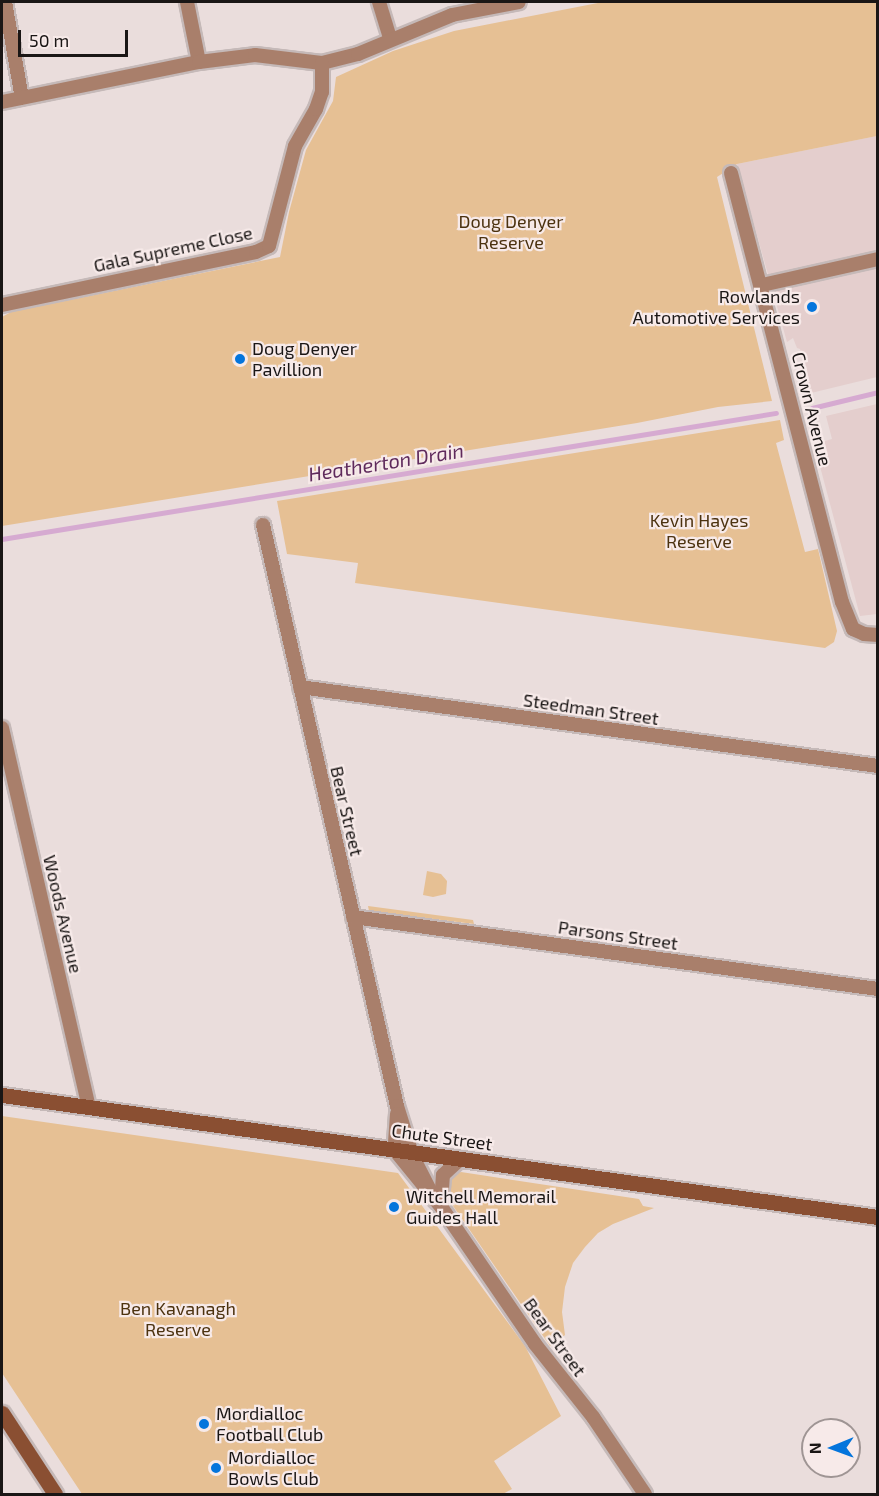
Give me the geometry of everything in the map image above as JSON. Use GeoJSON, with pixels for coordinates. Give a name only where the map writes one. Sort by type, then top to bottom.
{"type":"FeatureCollection","features":[{"type":"Feature","properties":{"kind":"street"},"geometry":{"type":"LineString","coordinates":[[5,2],[22,98]]}},
{"type":"Feature","properties":{"kind":"street"},"geometry":{"type":"LineString","coordinates":[[187,2],[199,62]]}},
{"type":"Feature","properties":{"kind":"street"},"geometry":{"type":"LineString","coordinates":[[379,2],[390,39]]}},
{"type":"Feature","properties":{"kind":"street"},"geometry":{"type":"LineString","coordinates":[[2,102],[199,62],[255,55],[322,63],[358,54],[452,15],[519,2]]}},
{"type":"Feature","properties":{"kind":"street","name":"Gala Supreme Close"},"geometry":{"type":"LineString","coordinates":[[2,305],[256,252],[269,246],[295,146],[316,110],[322,92],[322,63]]}},
{"type":"Feature","properties":{"kind":"street","name":"Crown Avenue"},"geometry":{"type":"LineString","coordinates":[[731,173],[849,624],[857,632],[878,634]]}},
{"type":"Feature","properties":{"kind":"street"},"geometry":{"type":"LineString","coordinates":[[762,285],[878,259]]}},
{"type":"Feature","properties":{"kind":"street","name":"Bear Street"},"geometry":{"type":"LineString","coordinates":[[263,525],[397,1106],[404,1151],[535,1344],[593,1417],[645,1494]]}},
{"type":"Feature","properties":{"kind":"street","name":"Steedman Street"},"geometry":{"type":"LineString","coordinates":[[300,687],[878,766]]}},
{"type":"Feature","properties":{"kind":"street","name":"Woods Avenue"},"geometry":{"type":"LineString","coordinates":[[2,728],[89,1107]]}},
{"type":"Feature","properties":{"kind":"street","name":"Parsons Street"},"geometry":{"type":"LineString","coordinates":[[353,917],[878,988]]}},
{"type":"Feature","properties":{"kind":"street","name":"Chute Street"},"geometry":{"type":"LineString","coordinates":[[2,1095],[878,1217]]}},
{"type":"Feature","properties":{"kind":"street"},"geometry":{"type":"LineString","coordinates":[[439,1204],[442,1178],[449,1168],[460,1160]]}},
{"type":"Feature","properties":{"kind":"street"},"geometry":{"type":"LineString","coordinates":[[2,1413],[55,1494]]}},
{"type":"Feature","properties":{"kind":"shaded area"},"geometry":{"type":"Polygon","coordinates":[[[877,136],[877,377],[811,393],[800,349],[797,348],[793,338],[787,342],[737,164],[877,136]]]}},
{"type":"Feature","properties":{"kind":"shaded area"},"geometry":{"type":"Polygon","coordinates":[[[877,404],[877,614],[860,616],[814,444],[832,439],[826,416],[877,404]]]}},
{"type":"Feature","properties":{"kind":"green space","name":"Doug Denyer Reserve"},"geometry":{"type":"Polygon","coordinates":[[[603,2],[877,2],[877,136],[737,164],[717,177],[772,401],[718,407],[637,423],[2,526],[2,317],[11,312],[280,257],[289,212],[306,150],[333,101],[336,77],[393,51],[454,31],[603,2]]]}},
{"type":"Feature","properties":{"kind":"green space","name":"Kevin Hayes Reserve"},"geometry":{"type":"Polygon","coordinates":[[[780,420],[784,440],[776,443],[805,552],[818,549],[837,631],[834,642],[825,648],[355,583],[358,563],[287,554],[277,501],[780,420]]]}},
{"type":"Feature","properties":{"kind":"green space"},"geometry":{"type":"Polygon","coordinates":[[[427,871],[441,874],[447,881],[446,894],[433,897],[423,895],[427,871]]]}},
{"type":"Feature","properties":{"kind":"green space"},"geometry":{"type":"Polygon","coordinates":[[[368,906],[473,920],[474,924],[369,911],[368,906]]]}},
{"type":"Feature","properties":{"kind":"green space","name":"Ben Kavanagh Reserve"},"geometry":{"type":"Polygon","coordinates":[[[2,1116],[398,1173],[525,1346],[561,1416],[494,1461],[512,1489],[503,1494],[82,1494],[2,1373],[2,1116]]]}},
{"type":"Feature","properties":{"kind":"green space"},"geometry":{"type":"Polygon","coordinates":[[[461,1172],[639,1199],[643,1206],[654,1208],[613,1224],[598,1233],[585,1247],[573,1263],[565,1287],[562,1312],[565,1335],[550,1346],[451,1203],[449,1182],[453,1175],[461,1172]]]}},
{"type":"Feature","properties":{"kind":"waterway","name":"Heatherton Drain"},"geometry":{"type":"LineString","coordinates":[[812,408],[878,392]]}},
{"type":"Feature","properties":{"kind":"waterway","name":"Heatherton Drain"},"geometry":{"type":"LineString","coordinates":[[2,539],[776,413]]}},
{"type":"Feature","properties":{"kind":"place","name":"Rowlands Automotive Services"},"geometry":{"type":"Point","coordinates":[812,307]}},
{"type":"Feature","properties":{"kind":"place","name":"Doug Denyer Pavillion"},"geometry":{"type":"Point","coordinates":[240,359]}},
{"type":"Feature","properties":{"kind":"place","name":"Witchell Memorail Guides Hall"},"geometry":{"type":"Point","coordinates":[394,1207]}},
{"type":"Feature","properties":{"kind":"place","name":"Mordialloc Football Club"},"geometry":{"type":"Point","coordinates":[204,1424]}},
{"type":"Feature","properties":{"kind":"place","name":"Mordialloc Bowls Club"},"geometry":{"type":"Point","coordinates":[216,1468]}}]}
